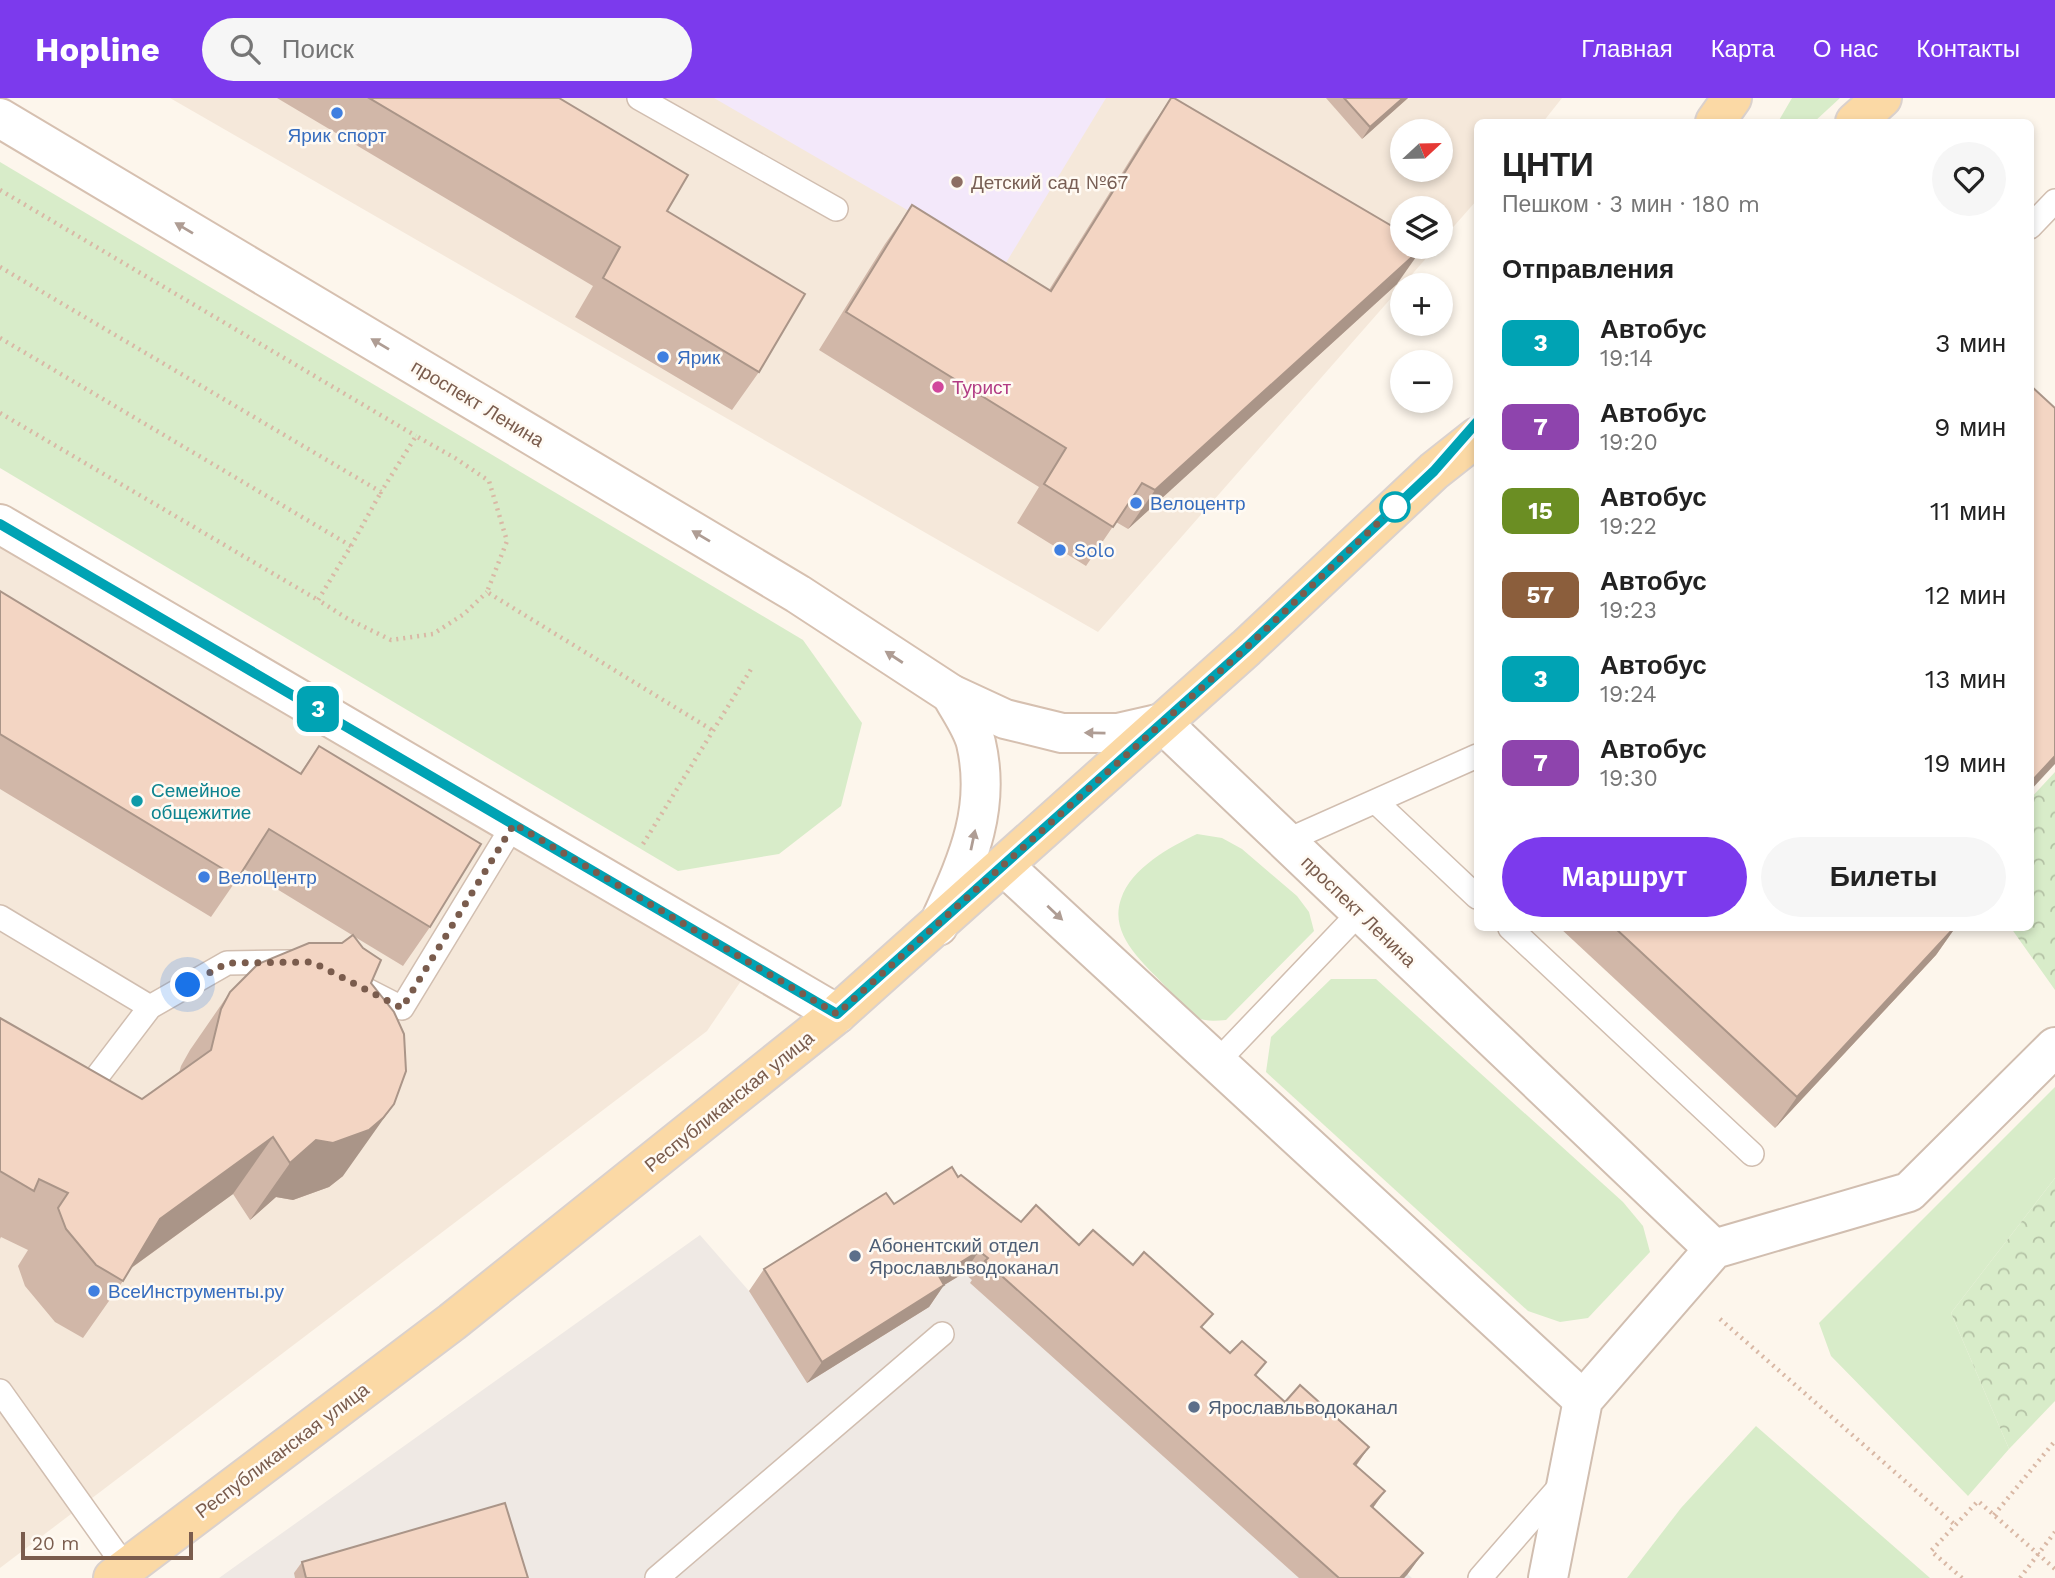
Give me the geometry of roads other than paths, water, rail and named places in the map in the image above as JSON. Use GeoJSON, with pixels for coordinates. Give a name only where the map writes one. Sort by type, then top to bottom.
{"type":"FeatureCollection","features":[{"type":"Feature","properties":{"kind":"main road"},"geometry":{"type":"LineString","coordinates":[[1717,119],[1732,98]]}},
{"type":"Feature","properties":{"kind":"main road"},"geometry":{"type":"LineString","coordinates":[[1858,119],[1882,98]]}},
{"type":"Feature","properties":{"kind":"main road","name":"проспект Ленина"},"geometry":{"type":"LineString","coordinates":[[0,118],[798,594],[951,694],[1005,719],[1062,733],[1118,733],[1162,723],[1714,1248]]}},
{"type":"Feature","properties":{"kind":"main road","name":"Республиканская улица"},"geometry":{"type":"LineString","coordinates":[[1434,471],[1474,425]]}},
{"type":"Feature","properties":{"kind":"main road","name":"Республиканская улица"},"geometry":{"type":"LineString","coordinates":[[119,1573],[452,1322],[837,1014],[1004,867],[1434,471],[1474,438]]}},
{"type":"Feature","properties":{"kind":"main road"},"geometry":{"type":"LineString","coordinates":[[0,524],[837,1014]]}},
{"type":"Feature","properties":{"kind":"main road","name":"проспект Ленина"},"geometry":{"type":"LineString","coordinates":[[938,926],[972,850],[982,796],[975,741],[951,694]]}},
{"type":"Feature","properties":{"kind":"main road"},"geometry":{"type":"LineString","coordinates":[[1004,867],[1583,1400]]}},
{"type":"Feature","properties":{"kind":"main road"},"geometry":{"type":"LineString","coordinates":[[1548,1578],[1583,1400],[1714,1248],[1909,1192],[2055,1047]]}},
{"type":"Feature","properties":{"kind":"lane"},"geometry":{"type":"LineString","coordinates":[[639,98],[836,209]]}},
{"type":"Feature","properties":{"kind":"lane"},"geometry":{"type":"LineString","coordinates":[[2034,223],[2055,201]]}},
{"type":"Feature","properties":{"kind":"lane"},"geometry":{"type":"LineString","coordinates":[[1286,841],[1474,757]]}},
{"type":"Feature","properties":{"kind":"lane"},"geometry":{"type":"LineString","coordinates":[[1376,802],[1474,894]]}},
{"type":"Feature","properties":{"kind":"lane"},"geometry":{"type":"LineString","coordinates":[[334,974],[402,1008],[514,824]]}},
{"type":"Feature","properties":{"kind":"lane"},"geometry":{"type":"LineString","coordinates":[[1217,1062],[1360,912]]}},
{"type":"Feature","properties":{"kind":"lane"},"geometry":{"type":"LineString","coordinates":[[0,917],[150,1007]]}},
{"type":"Feature","properties":{"kind":"lane"},"geometry":{"type":"LineString","coordinates":[[1513,931],[1752,1154]]}},
{"type":"Feature","properties":{"kind":"lane"},"geometry":{"type":"LineString","coordinates":[[53,1094],[74,1106],[150,1007],[227,963],[312,962]]}},
{"type":"Feature","properties":{"kind":"lane"},"geometry":{"type":"LineString","coordinates":[[657,1578],[942,1334]]}},
{"type":"Feature","properties":{"kind":"lane"},"geometry":{"type":"LineString","coordinates":[[0,1391],[119,1573]]}},
{"type":"Feature","properties":{"kind":"lane"},"geometry":{"type":"LineString","coordinates":[[1479,1578],[1568,1476]]}},
{"type":"Feature","properties":{"kind":"place","name":"Ярик спорт"},"geometry":{"type":"Point","coordinates":[337,113]}},
{"type":"Feature","properties":{"kind":"place","name":"Детский сад №67"},"geometry":{"type":"Point","coordinates":[957,182]}},
{"type":"Feature","properties":{"kind":"place","name":"Ярик"},"geometry":{"type":"Point","coordinates":[663,357]}},
{"type":"Feature","properties":{"kind":"place","name":"Турист"},"geometry":{"type":"Point","coordinates":[938,387]}},
{"type":"Feature","properties":{"kind":"place","name":"Велоцентр"},"geometry":{"type":"Point","coordinates":[1136,503]}},
{"type":"Feature","properties":{"kind":"place","name":"Solo"},"geometry":{"type":"Point","coordinates":[1060,550]}},
{"type":"Feature","properties":{"kind":"place","name":"Семейное общежитие"},"geometry":{"type":"Point","coordinates":[137,801]}},
{"type":"Feature","properties":{"kind":"place","name":"ВелоЦентр"},"geometry":{"type":"Point","coordinates":[204,877]}},
{"type":"Feature","properties":{"kind":"place","name":"Абонентский отдел Ярославльводоканал"},"geometry":{"type":"Point","coordinates":[855,1256]}},
{"type":"Feature","properties":{"kind":"place","name":"ВсеИнструменты.ру"},"geometry":{"type":"Point","coordinates":[94,1291]}},
{"type":"Feature","properties":{"kind":"place","name":"Ярославльводоканал"},"geometry":{"type":"Point","coordinates":[1194,1407]}}]}
